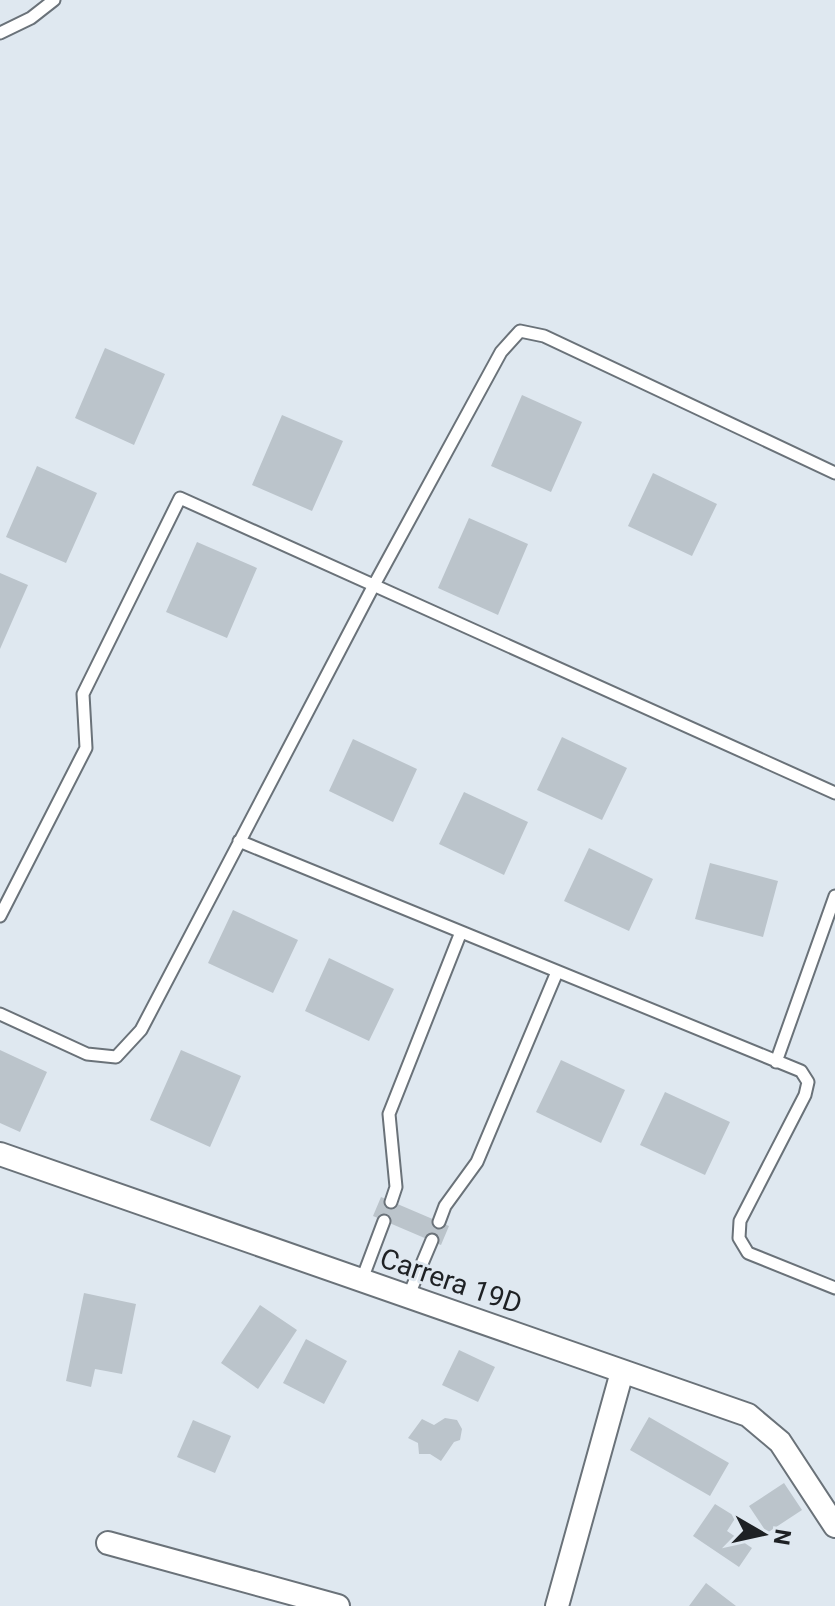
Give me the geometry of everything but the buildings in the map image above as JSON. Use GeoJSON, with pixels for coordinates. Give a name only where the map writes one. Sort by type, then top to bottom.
{"type":"FeatureCollection","features":[{"type":"Feature","properties":{"kind":"street","name":"Carrera 19D"},"geometry":{"type":"LineString","coordinates":[[0,1154],[748,1415],[780,1442],[835,1526]]}},
{"type":"Feature","properties":{"kind":"street"},"geometry":{"type":"LineString","coordinates":[[557,1606],[622,1372]]}},
{"type":"Feature","properties":{"kind":"street"},"geometry":{"type":"LineString","coordinates":[[108,1543],[338,1606]]}},
{"type":"Feature","properties":{"kind":"lane"},"geometry":{"type":"LineString","coordinates":[[0,33],[31,18],[54,0]]}},
{"type":"Feature","properties":{"kind":"lane"},"geometry":{"type":"LineString","coordinates":[[0,1014],[87,1054],[116,1057],[141,1030],[374,585],[501,352],[520,331],[544,336],[835,473]]}},
{"type":"Feature","properties":{"kind":"lane"},"geometry":{"type":"LineString","coordinates":[[0,916],[86,748],[83,694],[180,498],[835,793]]}},
{"type":"Feature","properties":{"kind":"lane"},"geometry":{"type":"LineString","coordinates":[[239,841],[801,1071],[808,1082],[805,1095],[740,1221],[739,1238],[748,1253],[835,1288]]}},
{"type":"Feature","properties":{"kind":"lane"},"geometry":{"type":"LineString","coordinates":[[776,1062],[835,896]]}},
{"type":"Feature","properties":{"kind":"lane"},"geometry":{"type":"LineString","coordinates":[[391,1202],[396,1187],[389,1114],[461,932]]}},
{"type":"Feature","properties":{"kind":"lane"},"geometry":{"type":"LineString","coordinates":[[439,1222],[445,1206],[477,1162],[557,972]]}},
{"type":"Feature","properties":{"kind":"lane"},"geometry":{"type":"LineString","coordinates":[[361,1282],[384,1221]]}},
{"type":"Feature","properties":{"kind":"lane"},"geometry":{"type":"LineString","coordinates":[[408,1298],[432,1240]]}}]}
